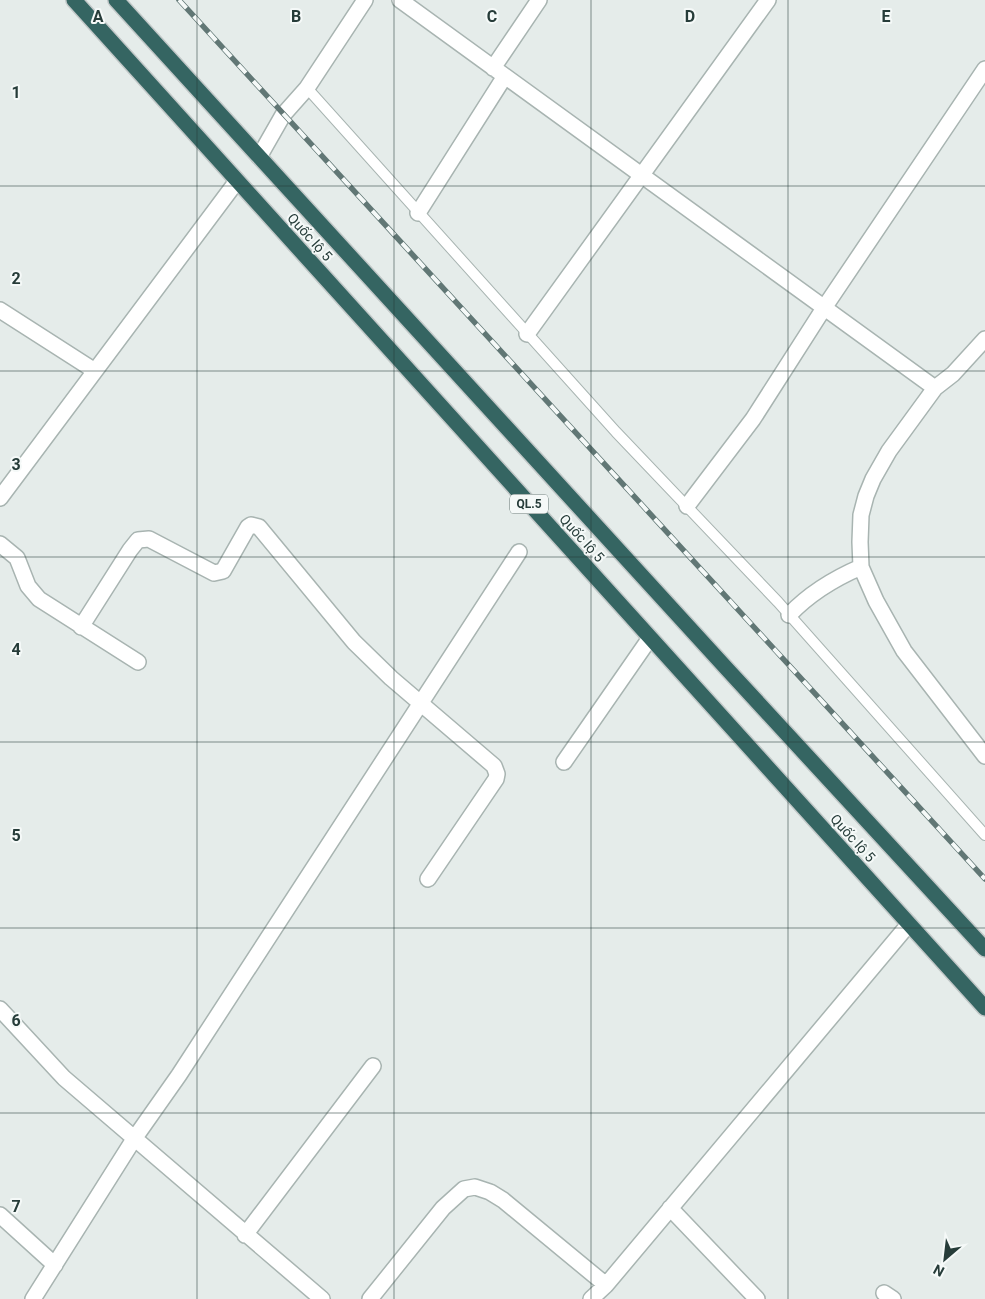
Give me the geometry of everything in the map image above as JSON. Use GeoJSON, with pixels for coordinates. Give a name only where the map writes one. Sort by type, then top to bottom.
{"type":"FeatureCollection","features":[{"type":"Feature","properties":{"kind":"highway","name":"Quốc lộ 5"},"geometry":{"type":"LineString","coordinates":[[74,0],[985,1008]]}},
{"type":"Feature","properties":{"kind":"highway","name":"Quốc lộ 5"},"geometry":{"type":"LineString","coordinates":[[116,0],[985,949]]}},
{"type":"Feature","properties":{"kind":"street"},"geometry":{"type":"LineString","coordinates":[[260,157],[283,115],[307,88],[365,0]]}},
{"type":"Feature","properties":{"kind":"street"},"geometry":{"type":"LineString","coordinates":[[400,0],[935,388]]}},
{"type":"Feature","properties":{"kind":"street"},"geometry":{"type":"LineString","coordinates":[[418,213],[539,0]]}},
{"type":"Feature","properties":{"kind":"street"},"geometry":{"type":"LineString","coordinates":[[527,334],[768,0]]}},
{"type":"Feature","properties":{"kind":"street"},"geometry":{"type":"LineString","coordinates":[[686,506],[753,419],[824,308],[985,70]]}},
{"type":"Feature","properties":{"kind":"street"},"geometry":{"type":"LineString","coordinates":[[0,498],[237,181]]}},
{"type":"Feature","properties":{"kind":"street"},"geometry":{"type":"LineString","coordinates":[[0,310],[95,371]]}},
{"type":"Feature","properties":{"kind":"street"},"geometry":{"type":"LineString","coordinates":[[985,339],[953,374],[935,388],[889,451],[873,479],[861,515],[861,567],[876,602],[904,650],[985,756]]}},
{"type":"Feature","properties":{"kind":"street"},"geometry":{"type":"LineString","coordinates":[[81,627],[138,540],[149,539],[214,574],[223,571],[248,527],[251,525],[259,527],[354,642],[391,678],[494,766],[497,774],[428,879]]}},
{"type":"Feature","properties":{"kind":"street"},"geometry":{"type":"LineString","coordinates":[[0,544],[17,558],[28,586],[33,593],[81,627],[138,662]]}},
{"type":"Feature","properties":{"kind":"street"},"geometry":{"type":"LineString","coordinates":[[33,1299],[134,1139],[179,1075],[519,552]]}},
{"type":"Feature","properties":{"kind":"street"},"geometry":{"type":"LineString","coordinates":[[789,614],[823,585],[861,567]]}},
{"type":"Feature","properties":{"kind":"street"},"geometry":{"type":"LineString","coordinates":[[564,762],[650,638]]}},
{"type":"Feature","properties":{"kind":"street"},"geometry":{"type":"LineString","coordinates":[[370,1299],[443,1208],[464,1189],[475,1187],[490,1192],[503,1200],[598,1294],[909,924]]}},
{"type":"Feature","properties":{"kind":"street"},"geometry":{"type":"LineString","coordinates":[[0,1009],[64,1078],[322,1299]]}},
{"type":"Feature","properties":{"kind":"street"},"geometry":{"type":"LineString","coordinates":[[245,1235],[373,1066]]}},
{"type":"Feature","properties":{"kind":"street"},"geometry":{"type":"LineString","coordinates":[[670,1208],[757,1299]]}},
{"type":"Feature","properties":{"kind":"street"},"geometry":{"type":"LineString","coordinates":[[0,1215],[55,1265]]}},
{"type":"Feature","properties":{"kind":"lane"},"geometry":{"type":"LineString","coordinates":[[307,88],[616,432],[789,614],[985,835]]}},
{"type":"Feature","properties":{"kind":"railway"},"geometry":{"type":"LineString","coordinates":[[179,0],[985,879]]}}]}
